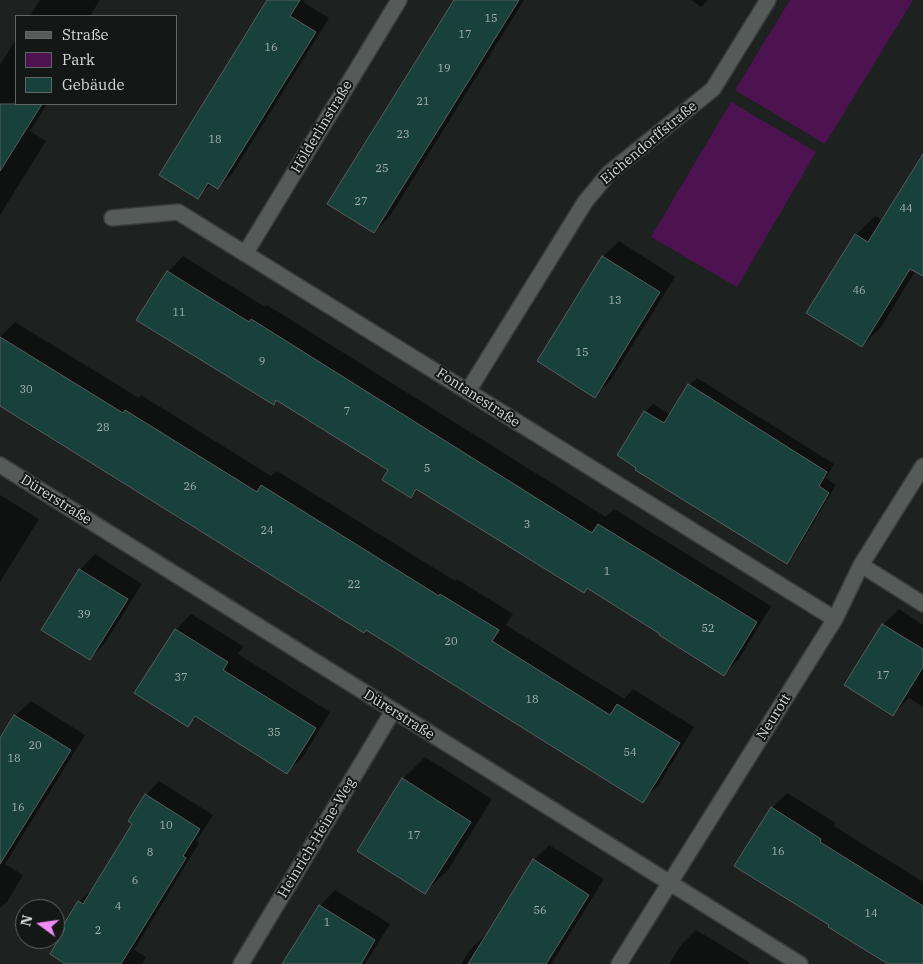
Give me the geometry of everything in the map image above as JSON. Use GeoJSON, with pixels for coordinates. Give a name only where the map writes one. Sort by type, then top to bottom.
{"type":"FeatureCollection","features":[{"type":"Feature","properties":{"kind":"street","name":"Hölderlinstraße"},"geometry":{"type":"LineString","coordinates":[[245,254],[399,0]]}},
{"type":"Feature","properties":{"kind":"street","name":"Eichendorffstraße"},"geometry":{"type":"LineString","coordinates":[[468,390],[585,202],[609,174],[713,89],[768,0]]}},
{"type":"Feature","properties":{"kind":"street","name":"Fontanestraße"},"geometry":{"type":"LineString","coordinates":[[112,218],[178,212],[835,618]]}},
{"type":"Feature","properties":{"kind":"street","name":"Dürerstraße"},"geometry":{"type":"LineString","coordinates":[[0,465],[800,964]]}},
{"type":"Feature","properties":{"kind":"street","name":"Neurott"},"geometry":{"type":"LineString","coordinates":[[620,964],[835,618],[861,565],[923,466]]}},
{"type":"Feature","properties":{"kind":"street"},"geometry":{"type":"LineString","coordinates":[[861,565],[923,604]]}},
{"type":"Feature","properties":{"kind":"street","name":"Heinrich-Heine-Weg"},"geometry":{"type":"LineString","coordinates":[[241,964],[393,711]]}},
{"type":"Feature","properties":{"kind":"green space"},"geometry":{"type":"Polygon","coordinates":[[[790,0],[913,0],[825,144],[735,90],[790,0]]]}},
{"type":"Feature","properties":{"kind":"green space"},"geometry":{"type":"Polygon","coordinates":[[[731,102],[816,152],[737,287],[651,237],[731,102]]]}},
{"type":"Feature","properties":{"kind":"building"},"geometry":{"type":"Polygon","coordinates":[[[267,0],[300,0],[290,16],[316,32],[218,189],[208,183],[198,199],[159,175],[267,0]]]}},
{"type":"Feature","properties":{"kind":"building"},"geometry":{"type":"Polygon","coordinates":[[[454,0],[519,0],[374,233],[327,204],[454,0]]]}},
{"type":"Feature","properties":{"kind":"building"},"geometry":{"type":"Polygon","coordinates":[[[0,104],[41,105],[0,171],[0,104]]]}},
{"type":"Feature","properties":{"kind":"building"},"geometry":{"type":"Polygon","coordinates":[[[923,154],[923,276],[910,269],[862,347],[806,313],[855,234],[868,242],[923,154]]]}},
{"type":"Feature","properties":{"kind":"building"},"geometry":{"type":"Polygon","coordinates":[[[602,256],[660,292],[595,398],[537,361],[602,256]]]}},
{"type":"Feature","properties":{"kind":"building"},"geometry":{"type":"Polygon","coordinates":[[[167,271],[249,322],[251,319],[592,533],[598,524],[757,622],[724,676],[587,588],[584,593],[416,489],[411,498],[382,480],[388,470],[276,400],[274,405],[136,320],[167,271]]]}},
{"type":"Feature","properties":{"kind":"building"},"geometry":{"type":"Polygon","coordinates":[[[0,337],[123,413],[125,410],[257,492],[261,485],[439,596],[440,594],[499,630],[492,641],[610,715],[617,704],[680,743],[643,803],[366,630],[364,633],[0,406],[0,337]]]}},
{"type":"Feature","properties":{"kind":"building"},"geometry":{"type":"Polygon","coordinates":[[[688,384],[827,472],[819,486],[829,493],[787,564],[635,470],[636,468],[617,455],[644,411],[664,423],[688,384]]]}},
{"type":"Feature","properties":{"kind":"building"},"geometry":{"type":"Polygon","coordinates":[[[79,569],[128,599],[90,660],[41,630],[79,569]]]}},
{"type":"Feature","properties":{"kind":"building"},"geometry":{"type":"Polygon","coordinates":[[[882,624],[923,649],[923,667],[893,716],[844,685],[882,624]]]}},
{"type":"Feature","properties":{"kind":"building"},"geometry":{"type":"Polygon","coordinates":[[[175,629],[228,662],[223,670],[316,728],[287,774],[195,716],[188,727],[134,693],[175,629]]]}},
{"type":"Feature","properties":{"kind":"building"},"geometry":{"type":"Polygon","coordinates":[[[14,715],[71,750],[0,864],[0,738],[14,715]]]}},
{"type":"Feature","properties":{"kind":"building"},"geometry":{"type":"Polygon","coordinates":[[[402,778],[471,822],[425,894],[357,851],[402,778]]]}},
{"type":"Feature","properties":{"kind":"building"},"geometry":{"type":"Polygon","coordinates":[[[145,794],[200,829],[183,856],[186,858],[121,964],[65,964],[50,954],[53,949],[65,949],[65,922],[78,901],[83,904],[132,824],[128,821],[145,794]]]}},
{"type":"Feature","properties":{"kind":"building"},"geometry":{"type":"Polygon","coordinates":[[[771,807],[821,839],[820,842],[923,906],[923,964],[888,964],[734,866],[771,807]]]}},
{"type":"Feature","properties":{"kind":"building"},"geometry":{"type":"Polygon","coordinates":[[[533,859],[589,895],[546,964],[468,964],[533,859]]]}},
{"type":"Feature","properties":{"kind":"building"},"geometry":{"type":"Polygon","coordinates":[[[319,905],[375,940],[361,964],[282,964],[319,905]]]}}]}
